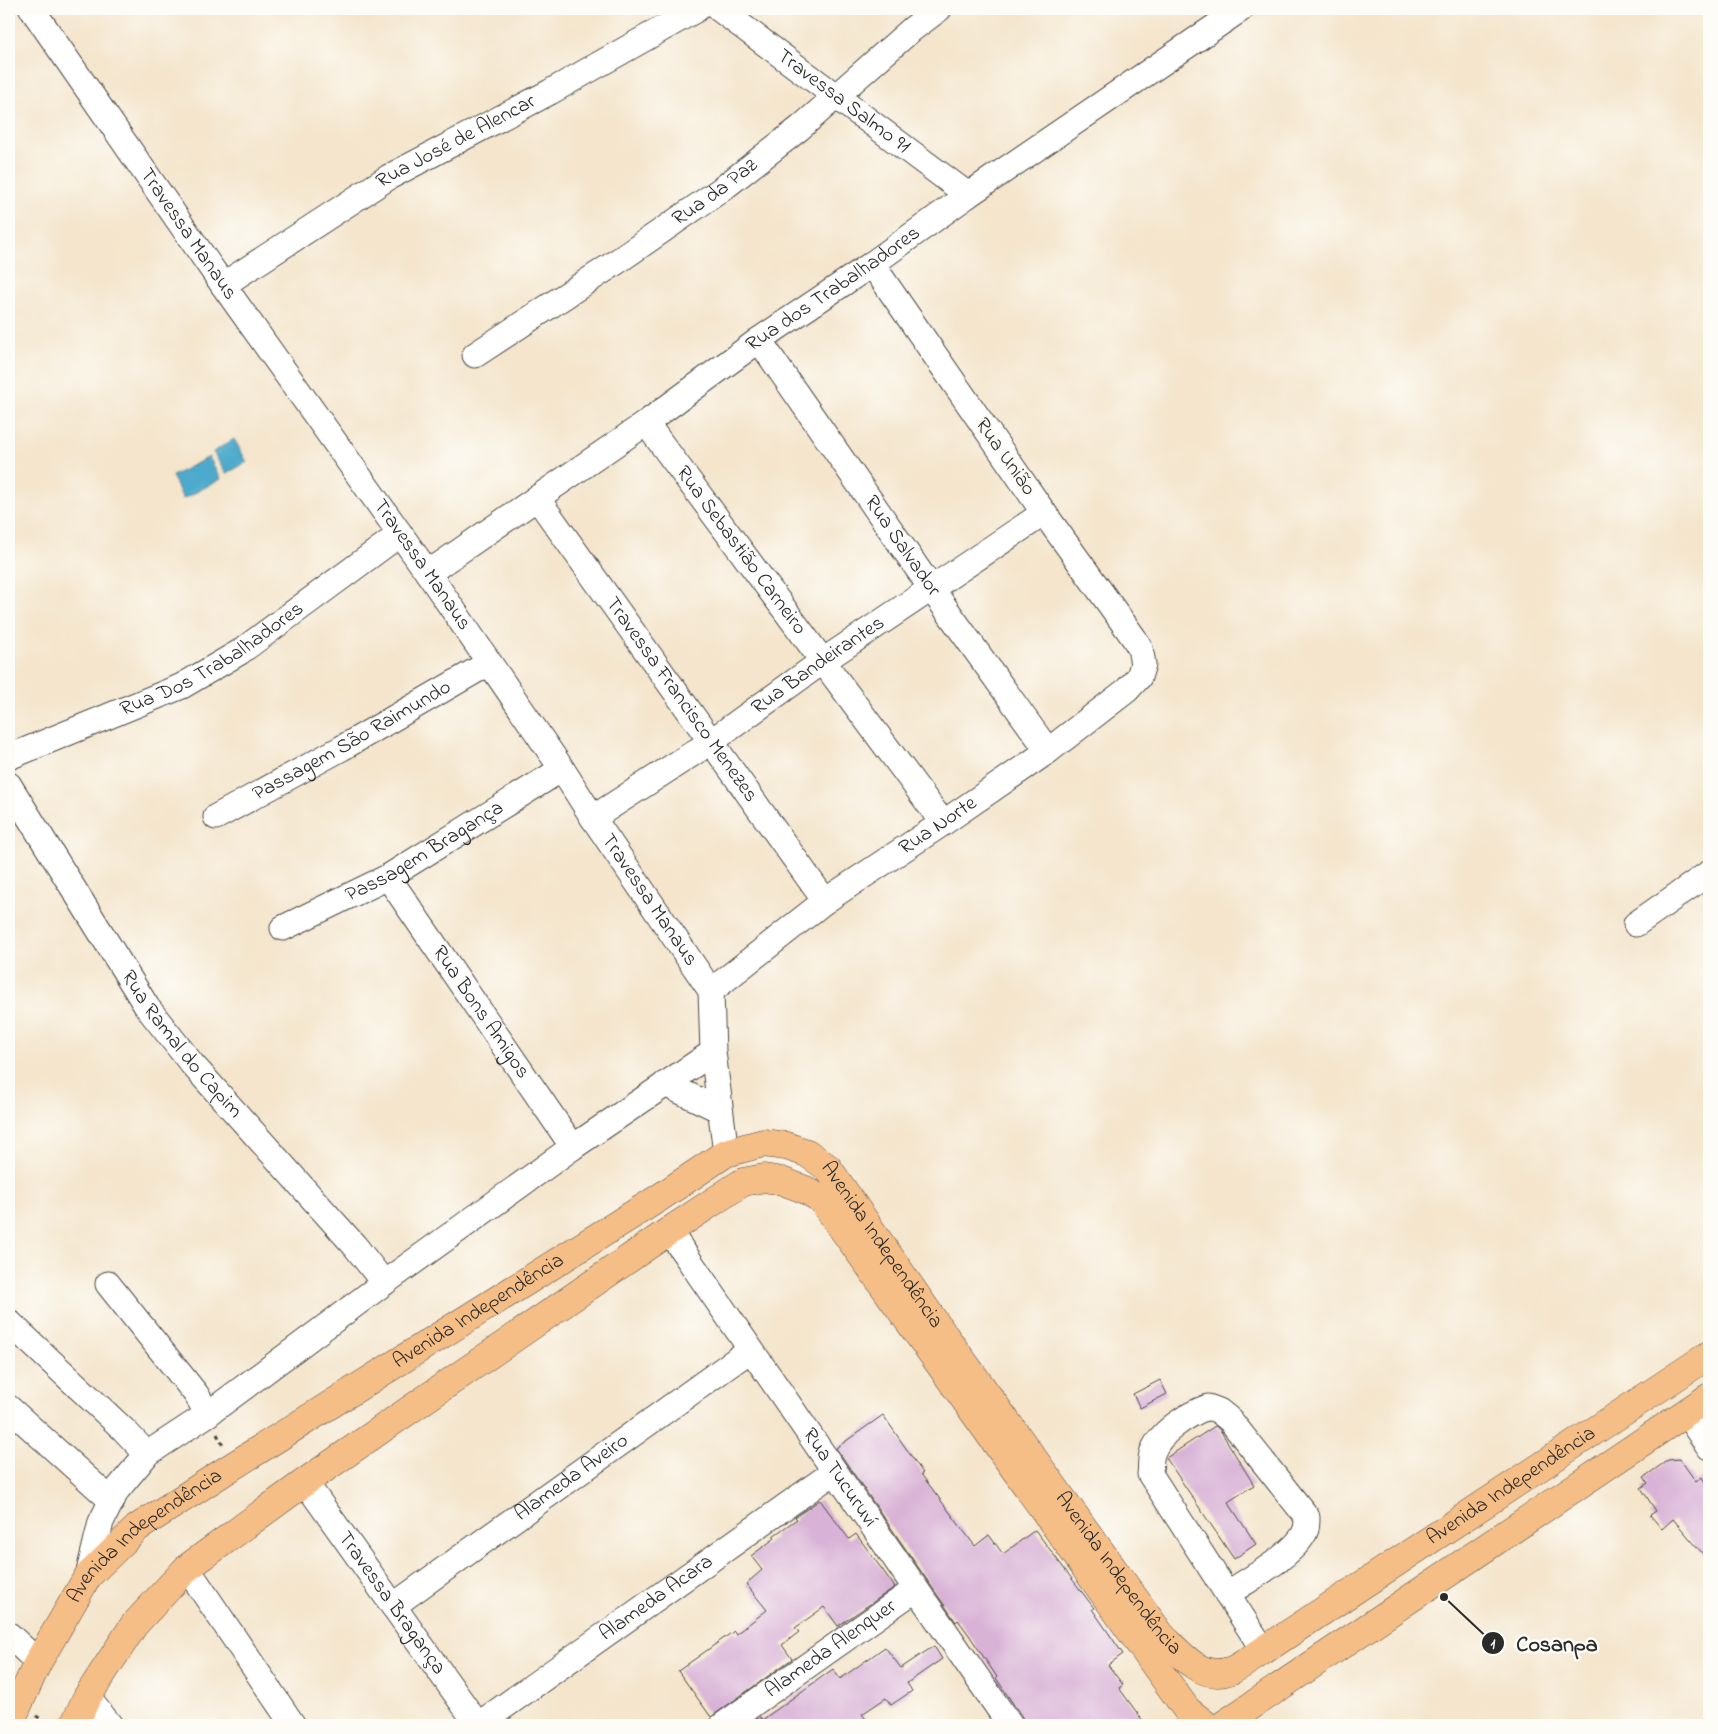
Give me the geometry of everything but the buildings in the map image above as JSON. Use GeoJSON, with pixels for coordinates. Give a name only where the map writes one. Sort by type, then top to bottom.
{"type":"FeatureCollection","features":[{"type":"Feature","properties":{"kind":"main road","name":"Avenida Independência"},"geometry":{"type":"LineString","coordinates":[[9,1725],[38,1662],[88,1576],[138,1528],[225,1471],[660,1198],[726,1153],[762,1143],[786,1146],[807,1154],[828,1168],[939,1328],[1162,1635],[1194,1667],[1214,1674],[1227,1672],[1264,1650],[1709,1355]]}},
{"type":"Feature","properties":{"kind":"main road","name":"Avenida Independência"},"geometry":{"type":"LineString","coordinates":[[74,1725],[87,1697],[134,1625],[186,1568],[305,1482],[669,1231],[743,1182],[764,1178],[782,1181],[806,1190],[822,1200],[1195,1720]]}},
{"type":"Feature","properties":{"kind":"main road"},"geometry":{"type":"LineString","coordinates":[[1686,1413],[1687,1402],[1692,1388],[1709,1371]]}},
{"type":"Feature","properties":{"kind":"main road","name":"Avenida Independência"},"geometry":{"type":"LineString","coordinates":[[1223,1725],[1709,1396]]}},
{"type":"Feature","properties":{"kind":"street","name":"Travessa Manaus"},"geometry":{"type":"LineString","coordinates":[[32,9],[222,285],[428,573],[711,990]]}},
{"type":"Feature","properties":{"kind":"street","name":"Rua José de Alencar"},"geometry":{"type":"LineString","coordinates":[[222,285],[389,177],[550,92],[697,9]]}},
{"type":"Feature","properties":{"kind":"street","name":"Travessa Salmo 91"},"geometry":{"type":"LineString","coordinates":[[720,9],[968,195]]}},
{"type":"Feature","properties":{"kind":"street","name":"Rua da Paz"},"geometry":{"type":"LineString","coordinates":[[475,355],[722,190],[800,128],[911,30],[939,9]]}},
{"type":"Feature","properties":{"kind":"street","name":"Rua dos Trabalhadores"},"geometry":{"type":"LineString","coordinates":[[428,573],[646,423],[760,340],[872,264],[968,195],[1241,9]]}},
{"type":"Feature","properties":{"kind":"street","name":"Rua União"},"geometry":{"type":"LineString","coordinates":[[872,264],[1140,648]]}},
{"type":"Feature","properties":{"kind":"street","name":"Rua Salvador"},"geometry":{"type":"LineString","coordinates":[[760,340],[930,588],[1048,752]]}},
{"type":"Feature","properties":{"kind":"street","name":"Rua Sebastião Carneiro"},"geometry":{"type":"LineString","coordinates":[[646,423],[943,823]]}},
{"type":"Feature","properties":{"kind":"street","name":"Travessa Francisco Menezes"},"geometry":{"type":"LineString","coordinates":[[536,498],[825,901]]}},
{"type":"Feature","properties":{"kind":"street","name":"Rua Bandeirantes"},"geometry":{"type":"LineString","coordinates":[[593,818],[712,741],[823,661],[1044,513]]}},
{"type":"Feature","properties":{"kind":"street","name":"Rua Dos Trabalhadores"},"geometry":{"type":"LineString","coordinates":[[9,758],[182,686],[240,652],[400,534]]}},
{"type":"Feature","properties":{"kind":"street","name":"Rua Norte"},"geometry":{"type":"LineString","coordinates":[[711,990],[825,901],[1048,752],[1127,690],[1139,677],[1143,664],[1140,648]]}},
{"type":"Feature","properties":{"kind":"street","name":"Passagem São Raimundo"},"geometry":{"type":"LineString","coordinates":[[216,817],[490,664]]}},
{"type":"Feature","properties":{"kind":"street","name":"Passagem Bragança"},"geometry":{"type":"LineString","coordinates":[[283,928],[388,876],[562,769]]}},
{"type":"Feature","properties":{"kind":"street","name":"Rua Ramal do Capim"},"geometry":{"type":"LineString","coordinates":[[9,784],[147,1007],[192,1064],[355,1246],[384,1283]]}},
{"type":"Feature","properties":{"kind":"street"},"geometry":{"type":"LineString","coordinates":[[1636,924],[1709,873]]}},
{"type":"Feature","properties":{"kind":"street","name":"Rua Bons Amigos"},"geometry":{"type":"LineString","coordinates":[[388,876],[573,1147]]}},
{"type":"Feature","properties":{"kind":"street"},"geometry":{"type":"LineString","coordinates":[[711,990],[712,1052],[726,1153]]}},
{"type":"Feature","properties":{"kind":"street"},"geometry":{"type":"LineString","coordinates":[[88,1576],[101,1522],[117,1490],[146,1454],[208,1414],[384,1283],[573,1147],[712,1052]]}},
{"type":"Feature","properties":{"kind":"street"},"geometry":{"type":"LineString","coordinates":[[665,1084],[720,1110]]}},
{"type":"Feature","properties":{"kind":"street","name":"Rua Tucuruví"},"geometry":{"type":"LineString","coordinates":[[669,1231],[916,1589],[1001,1722]]}},
{"type":"Feature","properties":{"kind":"street"},"geometry":{"type":"LineString","coordinates":[[108,1284],[196,1394],[208,1414]]}},
{"type":"Feature","properties":{"kind":"street"},"geometry":{"type":"LineString","coordinates":[[9,1322],[124,1430],[146,1454]]}},
{"type":"Feature","properties":{"kind":"street","name":"Alameda Aveiro"},"geometry":{"type":"LineString","coordinates":[[393,1606],[750,1350]]}},
{"type":"Feature","properties":{"kind":"street"},"geometry":{"type":"LineString","coordinates":[[1227,1594],[1289,1552],[1301,1539],[1306,1528],[1307,1517],[1230,1420],[1219,1411],[1208,1407],[1193,1412],[1163,1435],[1152,1454],[1150,1474],[1227,1594],[1264,1650]]}},
{"type":"Feature","properties":{"kind":"street"},"geometry":{"type":"LineString","coordinates":[[9,1408],[112,1501]]}},
{"type":"Feature","properties":{"kind":"street"},"geometry":{"type":"LineString","coordinates":[[1686,1413],[1709,1447]]}},
{"type":"Feature","properties":{"kind":"street","name":"Alameda Acara"},"geometry":{"type":"LineString","coordinates":[[478,1725],[834,1472]]}},
{"type":"Feature","properties":{"kind":"street","name":"Travessa Bragança"},"geometry":{"type":"LineString","coordinates":[[305,1482],[478,1725]]}},
{"type":"Feature","properties":{"kind":"street"},"geometry":{"type":"LineString","coordinates":[[186,1568],[293,1725]]}},
{"type":"Feature","properties":{"kind":"street","name":"Alameda Alenquer"},"geometry":{"type":"LineString","coordinates":[[723,1725],[916,1589]]}},
{"type":"Feature","properties":{"kind":"street"},"geometry":{"type":"LineString","coordinates":[[9,1635],[38,1662]]}},
{"type":"Feature","properties":{"kind":"street"},"geometry":{"type":"LineString","coordinates":[[87,1697],[110,1725]]}},
{"type":"Feature","properties":{"kind":"water"},"geometry":{"type":"Polygon","coordinates":[[[234,439],[247,462],[226,474],[213,452],[234,439]]]}},
{"type":"Feature","properties":{"kind":"water"},"geometry":{"type":"Polygon","coordinates":[[[209,457],[221,479],[183,499],[172,476],[209,457]]]}},
{"type":"Feature","properties":{"kind":"place","name":"Cosanpa"},"geometry":{"type":"Point","coordinates":[1444,1597]}}]}
